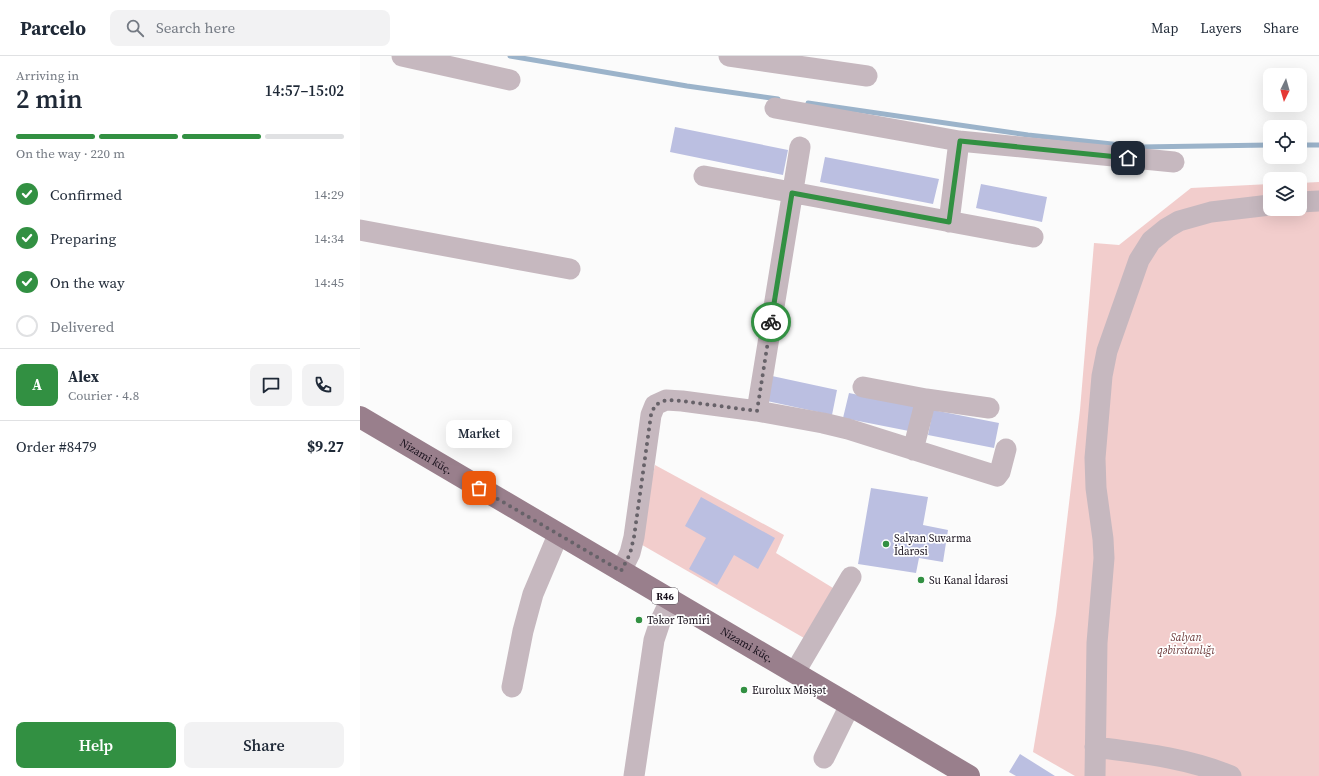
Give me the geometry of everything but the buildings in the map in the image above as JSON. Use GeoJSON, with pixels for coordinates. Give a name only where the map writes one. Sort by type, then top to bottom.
{"type":"FeatureCollection","features":[{"type":"Feature","properties":{"kind":"main road","name":"Nizami küç."},"geometry":{"type":"LineString","coordinates":[[360,418],[558,535],[671,599],[969,776]]}},
{"type":"Feature","properties":{"kind":"street"},"geometry":{"type":"LineString","coordinates":[[402,56],[510,80]]}},
{"type":"Feature","properties":{"kind":"street"},"geometry":{"type":"LineString","coordinates":[[729,56],[867,76]]}},
{"type":"Feature","properties":{"kind":"street"},"geometry":{"type":"LineString","coordinates":[[775,108],[960,141],[1174,162]]}},
{"type":"Feature","properties":{"kind":"street"},"geometry":{"type":"LineString","coordinates":[[949,222],[960,141]]}},
{"type":"Feature","properties":{"kind":"street"},"geometry":{"type":"LineString","coordinates":[[757,411],[800,147]]}},
{"type":"Feature","properties":{"kind":"street"},"geometry":{"type":"LineString","coordinates":[[704,176],[1032,237]]}},
{"type":"Feature","properties":{"kind":"street"},"geometry":{"type":"LineString","coordinates":[[1307,202],[1319,201]]}},
{"type":"Feature","properties":{"kind":"street"},"geometry":{"type":"LineString","coordinates":[[1095,776],[1097,643],[1104,558],[1096,488],[1095,458],[1102,376],[1107,351],[1139,260],[1151,241],[1167,228],[1179,221],[1211,212],[1263,206]]}},
{"type":"Feature","properties":{"kind":"street"},"geometry":{"type":"LineString","coordinates":[[360,230],[570,269]]}},
{"type":"Feature","properties":{"kind":"street"},"geometry":{"type":"LineString","coordinates":[[864,387],[926,399],[989,408]]}},
{"type":"Feature","properties":{"kind":"street"},"geometry":{"type":"LineString","coordinates":[[914,450],[926,399]]}},
{"type":"Feature","properties":{"kind":"street"},"geometry":{"type":"LineString","coordinates":[[621,571],[630,554],[634,537],[651,415],[655,405],[666,400],[757,411],[799,418],[848,429],[997,476],[1000,472],[1006,450]]}},
{"type":"Feature","properties":{"kind":"street"},"geometry":{"type":"LineString","coordinates":[[512,687],[533,594],[558,535]]}},
{"type":"Feature","properties":{"kind":"street"},"geometry":{"type":"LineString","coordinates":[[795,672],[851,577]]}},
{"type":"Feature","properties":{"kind":"street"},"geometry":{"type":"LineString","coordinates":[[634,776],[654,640],[660,622],[671,599]]}},
{"type":"Feature","properties":{"kind":"street"},"geometry":{"type":"LineString","coordinates":[[824,758],[850,705]]}},
{"type":"Feature","properties":{"kind":"street"},"geometry":{"type":"LineString","coordinates":[[1095,747],[1164,756],[1192,763],[1231,776]]}},
{"type":"Feature","properties":{"kind":"green space","name":"Salyan qəbirstanlığı"},"geometry":{"type":"Polygon","coordinates":[[[1319,182],[1319,776],[1075,776],[1033,752],[1056,614],[1080,410],[1094,243],[1119,245],[1191,188],[1263,184],[1263,216],[1307,216],[1307,183],[1319,182]]]}},
{"type":"Feature","properties":{"kind":"green space"},"geometry":{"type":"Polygon","coordinates":[[[655,465],[784,535],[776,553],[833,588],[804,638],[637,542],[655,465]]]}},
{"type":"Feature","properties":{"kind":"waterway"},"geometry":{"type":"LineString","coordinates":[[510,56],[687,86],[778,99]]}},
{"type":"Feature","properties":{"kind":"waterway"},"geometry":{"type":"LineString","coordinates":[[808,103],[1028,135],[1140,147],[1263,145]]}},
{"type":"Feature","properties":{"kind":"waterway"},"geometry":{"type":"LineString","coordinates":[[1307,145],[1319,145]]}},
{"type":"Feature","properties":{"kind":"way so far"},"geometry":{"type":"LineString","coordinates":[[479,488],[621,571],[630,554],[634,537],[651,415],[655,405],[666,400],[757,411],[771,322]]}},
{"type":"Feature","properties":{"kind":"place","name":"Market"},"geometry":{"type":"Point","coordinates":[479,488]}},
{"type":"Feature","properties":{"kind":"place","name":"Salyan Suvarma İdarəsi"},"geometry":{"type":"Point","coordinates":[886,544]}},
{"type":"Feature","properties":{"kind":"place","name":"Su Kanal İdarəsi"},"geometry":{"type":"Point","coordinates":[921,580]}},
{"type":"Feature","properties":{"kind":"place","name":"Təkər Təmiri"},"geometry":{"type":"Point","coordinates":[639,620]}},
{"type":"Feature","properties":{"kind":"place","name":"Eurolux Məişət"},"geometry":{"type":"Point","coordinates":[744,690]}},
{"type":"Feature","properties":{"kind":"route"},"geometry":{"type":"LineString","coordinates":[[771,322],[792,193],[949,222],[960,141],[1128,158]]}}]}
